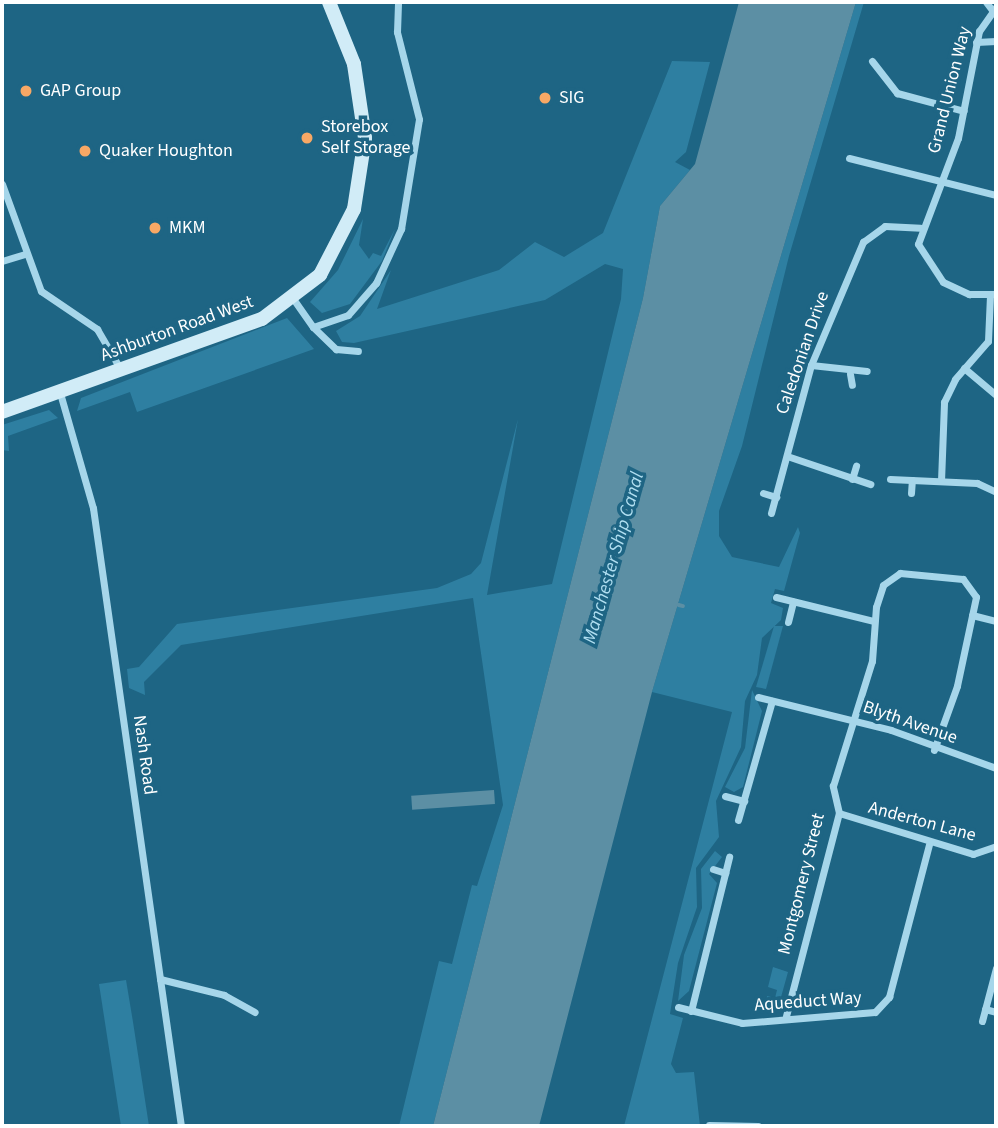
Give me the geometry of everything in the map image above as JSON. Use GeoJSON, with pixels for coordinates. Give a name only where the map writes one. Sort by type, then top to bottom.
{"type":"FeatureCollection","features":[{"type":"Feature","properties":{"kind":"main road","name":"Ashburton Road West"},"geometry":{"type":"LineString","coordinates":[[2,412],[255,322],[294,300],[336,251],[362,174],[359,84],[329,2]]}},
{"type":"Feature","properties":{"kind":"street"},"geometry":{"type":"LineString","coordinates":[[313,327],[348,314],[369,293],[406,210],[419,119],[397,32],[398,2]]}},
{"type":"Feature","properties":{"kind":"street"},"geometry":{"type":"LineString","coordinates":[[986,2],[994,9]]}},
{"type":"Feature","properties":{"kind":"street","name":"Grand Union Way"},"geometry":{"type":"LineString","coordinates":[[920,228],[964,111],[975,43],[994,9]]}},
{"type":"Feature","properties":{"kind":"street"},"geometry":{"type":"LineString","coordinates":[[975,43],[996,41]]}},
{"type":"Feature","properties":{"kind":"street"},"geometry":{"type":"LineString","coordinates":[[872,61],[897,93],[964,111]]}},
{"type":"Feature","properties":{"kind":"street"},"geometry":{"type":"LineString","coordinates":[[849,158],[939,183],[996,195]]}},
{"type":"Feature","properties":{"kind":"street"},"geometry":{"type":"LineString","coordinates":[[2,184],[25,254],[41,291],[97,329],[121,370]]}},
{"type":"Feature","properties":{"kind":"street","name":"Caledonian Drive"},"geometry":{"type":"LineString","coordinates":[[771,513],[811,365],[863,242],[885,226],[920,228]]}},
{"type":"Feature","properties":{"kind":"street"},"geometry":{"type":"LineString","coordinates":[[920,228],[920,252],[935,276],[960,291],[993,295],[990,338],[964,368],[944,402],[941,481]]}},
{"type":"Feature","properties":{"kind":"street"},"geometry":{"type":"LineString","coordinates":[[2,261],[25,254]]}},
{"type":"Feature","properties":{"kind":"street"},"geometry":{"type":"LineString","coordinates":[[294,300],[313,327],[335,349],[358,351]]}},
{"type":"Feature","properties":{"kind":"street"},"geometry":{"type":"LineString","coordinates":[[811,365],[850,374],[867,371]]}},
{"type":"Feature","properties":{"kind":"street"},"geometry":{"type":"LineString","coordinates":[[964,368],[996,395]]}},
{"type":"Feature","properties":{"kind":"street"},"geometry":{"type":"LineString","coordinates":[[850,374],[852,385]]}},
{"type":"Feature","properties":{"kind":"street","name":"Nash Road"},"geometry":{"type":"LineString","coordinates":[[60,393],[92,498],[181,1126]]}},
{"type":"Feature","properties":{"kind":"street"},"geometry":{"type":"LineString","coordinates":[[787,456],[870,484]]}},
{"type":"Feature","properties":{"kind":"street"},"geometry":{"type":"LineString","coordinates":[[852,479],[856,466]]}},
{"type":"Feature","properties":{"kind":"street"},"geometry":{"type":"LineString","coordinates":[[890,479],[976,482],[996,492]]}},
{"type":"Feature","properties":{"kind":"street"},"geometry":{"type":"LineString","coordinates":[[911,493],[912,480]]}},
{"type":"Feature","properties":{"kind":"street"},"geometry":{"type":"LineString","coordinates":[[764,493],[776,496]]}},
{"type":"Feature","properties":{"kind":"street","name":"Montgomery Street"},"geometry":{"type":"LineString","coordinates":[[786,1016],[839,813],[832,786],[872,661],[874,621],[883,585],[907,573],[969,583],[976,597],[972,615]]}},
{"type":"Feature","properties":{"kind":"street"},"geometry":{"type":"LineString","coordinates":[[776,597],[874,621]]}},
{"type":"Feature","properties":{"kind":"street"},"geometry":{"type":"LineString","coordinates":[[788,622],[793,602]]}},
{"type":"Feature","properties":{"kind":"street"},"geometry":{"type":"LineString","coordinates":[[934,750],[972,615],[996,621]]}},
{"type":"Feature","properties":{"kind":"street","name":"Blyth Avenue"},"geometry":{"type":"LineString","coordinates":[[758,697],[854,720],[934,750],[996,768]]}},
{"type":"Feature","properties":{"kind":"street"},"geometry":{"type":"LineString","coordinates":[[738,820],[772,701]]}},
{"type":"Feature","properties":{"kind":"street"},"geometry":{"type":"LineString","coordinates":[[725,796],[744,802]]}},
{"type":"Feature","properties":{"kind":"street","name":"Anderton Lane"},"geometry":{"type":"LineString","coordinates":[[839,813],[929,844],[973,854],[996,846]]}},
{"type":"Feature","properties":{"kind":"street","name":"Aqueduct Way"},"geometry":{"type":"LineString","coordinates":[[678,1007],[742,1023],[786,1016],[868,1014],[886,1003],[929,844]]}},
{"type":"Feature","properties":{"kind":"street"},"geometry":{"type":"LineString","coordinates":[[691,1011],[729,857]]}},
{"type":"Feature","properties":{"kind":"street"},"geometry":{"type":"LineString","coordinates":[[713,869],[725,873]]}},
{"type":"Feature","properties":{"kind":"street"},"geometry":{"type":"LineString","coordinates":[[982,1021],[996,968]]}},
{"type":"Feature","properties":{"kind":"street"},"geometry":{"type":"LineString","coordinates":[[160,979],[224,995],[255,1012]]}},
{"type":"Feature","properties":{"kind":"street"},"geometry":{"type":"LineString","coordinates":[[985,1009],[996,1012]]}},
{"type":"Feature","properties":{"kind":"street"},"geometry":{"type":"LineString","coordinates":[[709,1125],[758,1126]]}},
{"type":"Feature","properties":{"kind":"shaded area"},"geometry":{"type":"Polygon","coordinates":[[[856,2],[864,2],[789,256],[742,446],[719,511],[719,536],[732,557],[779,567],[798,527],[800,533],[784,591],[775,589],[771,603],[783,608],[781,620],[762,638],[757,675],[745,701],[741,747],[716,801],[719,837],[696,868],[697,907],[678,963],[670,1014],[683,1018],[671,1064],[676,1073],[694,1072],[700,1126],[624,1126],[732,712],[652,692],[856,2]]]}},
{"type":"Feature","properties":{"kind":"shaded area"},"geometry":{"type":"Polygon","coordinates":[[[672,61],[710,62],[686,152],[675,162],[690,170],[660,206],[643,298],[433,1126],[399,1126],[439,961],[452,964],[472,885],[477,886],[503,805],[473,598],[181,645],[144,682],[145,695],[129,688],[127,669],[139,667],[177,624],[437,588],[471,574],[481,563],[518,419],[487,595],[552,584],[621,299],[623,269],[605,264],[545,300],[354,343],[342,342],[336,331],[360,316],[391,270],[377,309],[499,270],[535,242],[564,257],[603,233],[672,61]]]}},
{"type":"Feature","properties":{"kind":"shaded area"},"geometry":{"type":"Polygon","coordinates":[[[363,219],[359,245],[369,259],[373,253],[381,256],[395,229],[382,261],[350,304],[322,313],[310,302],[338,270],[363,219]]]}},
{"type":"Feature","properties":{"kind":"shaded area"},"geometry":{"type":"Polygon","coordinates":[[[287,318],[314,349],[137,412],[130,392],[77,411],[81,398],[287,318]]]}},
{"type":"Feature","properties":{"kind":"shaded area"},"geometry":{"type":"Polygon","coordinates":[[[49,410],[58,418],[8,436],[9,451],[2,450],[2,425],[49,410]]]}},
{"type":"Feature","properties":{"kind":"shaded area"},"geometry":{"type":"Polygon","coordinates":[[[774,626],[783,626],[766,689],[756,687],[774,626]]]}},
{"type":"Feature","properties":{"kind":"shaded area"},"geometry":{"type":"Polygon","coordinates":[[[752,690],[762,711],[743,787],[734,792],[725,787],[745,748],[752,690]]]}},
{"type":"Feature","properties":{"kind":"shaded area"},"geometry":{"type":"Polygon","coordinates":[[[715,851],[722,857],[709,874],[717,883],[689,991],[678,1001],[684,955],[702,908],[701,869],[715,851]]]}},
{"type":"Feature","properties":{"kind":"shaded area"},"geometry":{"type":"Polygon","coordinates":[[[773,967],[788,972],[778,1008],[766,1011],[767,996],[775,998],[777,990],[768,987],[773,967]]]}},
{"type":"Feature","properties":{"kind":"shaded area"},"geometry":{"type":"Polygon","coordinates":[[[126,980],[149,1126],[121,1126],[99,984],[126,980]]]}},
{"type":"Feature","properties":{"kind":"water","name":"Manchester Ship Canal"},"geometry":{"type":"Polygon","coordinates":[[[739,2],[856,2],[652,692],[539,1126],[433,1126],[643,298],[660,206],[695,164],[739,2]]]}},
{"type":"Feature","properties":{"kind":"water"},"geometry":{"type":"Polygon","coordinates":[[[494,790],[495,804],[412,810],[411,796],[494,790]]]}},
{"type":"Feature","properties":{"kind":"waterway"},"geometry":{"type":"LineString","coordinates":[[679,605],[683,606]]}},
{"type":"Feature","properties":{"kind":"place","name":"GAP Group"},"geometry":{"type":"Point","coordinates":[26,91]}},
{"type":"Feature","properties":{"kind":"place","name":"SIG"},"geometry":{"type":"Point","coordinates":[545,98]}},
{"type":"Feature","properties":{"kind":"place","name":"Storebox Self Storage"},"geometry":{"type":"Point","coordinates":[307,138]}},
{"type":"Feature","properties":{"kind":"place","name":"Quaker Houghton"},"geometry":{"type":"Point","coordinates":[85,151]}},
{"type":"Feature","properties":{"kind":"place","name":"MKM"},"geometry":{"type":"Point","coordinates":[155,228]}}]}
